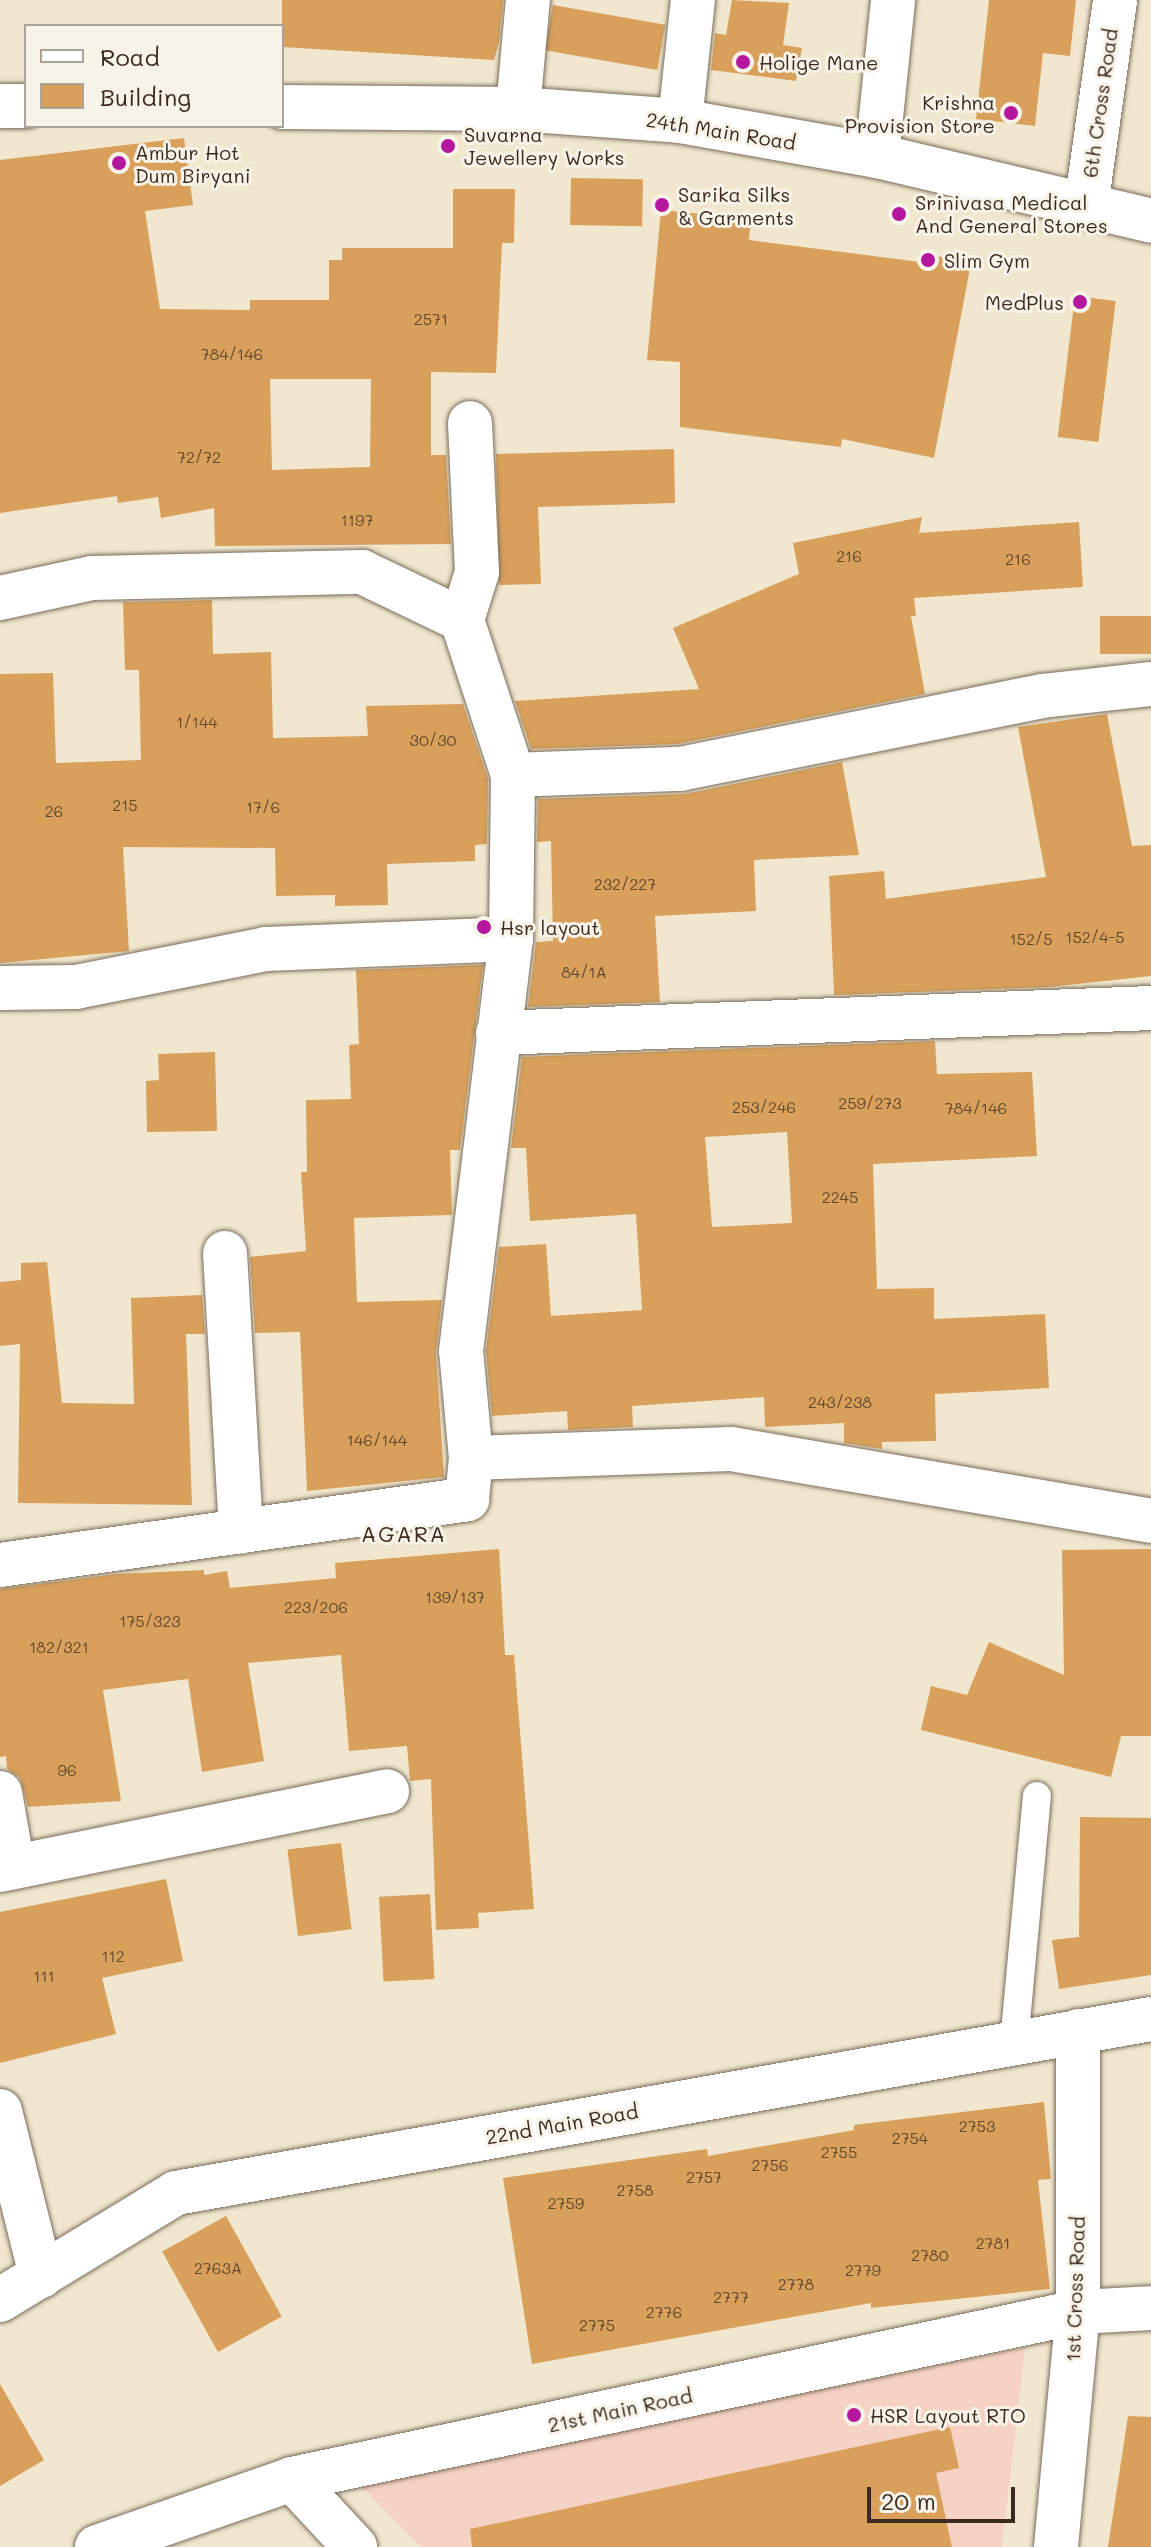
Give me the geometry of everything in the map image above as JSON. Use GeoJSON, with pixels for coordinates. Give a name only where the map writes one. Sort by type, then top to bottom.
{"type":"FeatureCollection","features":[{"type":"Feature","properties":{"kind":"street"},"geometry":{"type":"LineString","coordinates":[[518,109],[528,0]]}},
{"type":"Feature","properties":{"kind":"street"},"geometry":{"type":"LineString","coordinates":[[680,121],[693,0]]}},
{"type":"Feature","properties":{"kind":"street"},"geometry":{"type":"LineString","coordinates":[[877,156],[893,0]]}},
{"type":"Feature","properties":{"kind":"street","name":"6th Cross Road"},"geometry":{"type":"LineString","coordinates":[[1086,207],[1115,0]]}},
{"type":"Feature","properties":{"kind":"street"},"geometry":{"type":"LineString","coordinates":[[0,106],[24,106]]}},
{"type":"Feature","properties":{"kind":"street","name":"24th Main Road"},"geometry":{"type":"LineString","coordinates":[[284,107],[518,109],[680,121],[877,156],[1151,221]]}},
{"type":"Feature","properties":{"kind":"street"},"geometry":{"type":"LineString","coordinates":[[0,1565],[467,1499],[471,1458],[461,1351],[511,939],[513,775],[462,620],[477,572],[470,423]]}},
{"type":"Feature","properties":{"kind":"street"},"geometry":{"type":"LineString","coordinates":[[0,598],[92,578],[362,572],[462,620]]}},
{"type":"Feature","properties":{"kind":"street"},"geometry":{"type":"LineString","coordinates":[[513,775],[680,769],[1042,696],[1151,684]]}},
{"type":"Feature","properties":{"kind":"street"},"geometry":{"type":"LineString","coordinates":[[0,988],[76,987],[266,949],[511,939]]}},
{"type":"Feature","properties":{"kind":"street"},"geometry":{"type":"LineString","coordinates":[[498,1033],[1151,1008]]}},
{"type":"Feature","properties":{"kind":"street"},"geometry":{"type":"LineString","coordinates":[[225,1253],[241,1532]]}},
{"type":"Feature","properties":{"kind":"street"},"geometry":{"type":"LineString","coordinates":[[471,1458],[731,1449],[1151,1521]]}},
{"type":"Feature","properties":{"kind":"street"},"geometry":{"type":"LineString","coordinates":[[0,1793],[6,1868],[387,1791]]}},
{"type":"Feature","properties":{"kind":"street","name":"22nd Main Road"},"geometry":{"type":"LineString","coordinates":[[0,2300],[176,2193],[1151,2019]]}},
{"type":"Feature","properties":{"kind":"street","name":"1st Cross Road"},"geometry":{"type":"LineString","coordinates":[[1056,2547],[1078,2312],[1078,2031]]}},
{"type":"Feature","properties":{"kind":"street"},"geometry":{"type":"LineString","coordinates":[[0,2111],[41,2276]]}},
{"type":"Feature","properties":{"kind":"street","name":"21st Main Road"},"geometry":{"type":"LineString","coordinates":[[97,2547],[292,2479],[1078,2312],[1151,2308]]}},
{"type":"Feature","properties":{"kind":"street"},"geometry":{"type":"LineString","coordinates":[[292,2479],[355,2547]]}},
{"type":"Feature","properties":{"kind":"lane"},"geometry":{"type":"LineString","coordinates":[[1014,2043],[1037,1796]]}},
{"type":"Feature","properties":{"kind":"shaded area","name":"HSR Layout RTO"},"geometry":{"type":"Polygon","coordinates":[[[1025,2348],[1002,2547],[421,2547],[357,2482],[1025,2348]]]}},
{"type":"Feature","properties":{"kind":"building"},"geometry":{"type":"Polygon","coordinates":[[[282,0],[503,0],[494,60],[284,47],[282,0]]]}},
{"type":"Feature","properties":{"kind":"building"},"geometry":{"type":"Polygon","coordinates":[[[732,0],[789,3],[783,45],[802,48],[796,81],[711,70],[715,33],[726,35],[732,0]]]}},
{"type":"Feature","properties":{"kind":"building"},"geometry":{"type":"Polygon","coordinates":[[[989,0],[1076,0],[1070,56],[1043,53],[1035,126],[976,119],[989,0]]]}},
{"type":"Feature","properties":{"kind":"building"},"geometry":{"type":"Polygon","coordinates":[[[553,5],[665,25],[657,70],[545,50],[553,5]]]}},
{"type":"Feature","properties":{"kind":"building"},"geometry":{"type":"Polygon","coordinates":[[[184,138],[193,205],[145,211],[160,309],[250,310],[250,300],[329,300],[329,260],[342,260],[342,248],[453,248],[453,189],[515,189],[514,243],[502,243],[496,373],[431,372],[431,455],[446,455],[451,544],[215,546],[214,508],[161,518],[158,497],[118,503],[117,496],[0,513],[0,160],[184,138]],[[270,379],[272,470],[370,467],[371,379],[270,379]]]}},
{"type":"Feature","properties":{"kind":"building"},"geometry":{"type":"Polygon","coordinates":[[[571,178],[643,179],[642,226],[570,225],[571,178]]]}},
{"type":"Feature","properties":{"kind":"building"},"geometry":{"type":"Polygon","coordinates":[[[661,210],[751,219],[749,240],[920,262],[922,253],[971,263],[934,458],[842,439],[841,447],[680,427],[680,362],[647,360],[661,210]]]}},
{"type":"Feature","properties":{"kind":"building"},"geometry":{"type":"Polygon","coordinates":[[[1075,296],[1116,301],[1098,442],[1058,437],[1075,296]]]}},
{"type":"Feature","properties":{"kind":"building"},"geometry":{"type":"Polygon","coordinates":[[[674,449],[675,503],[538,507],[541,584],[499,585],[496,454],[674,449]]]}},
{"type":"Feature","properties":{"kind":"building"},"geometry":{"type":"Polygon","coordinates":[[[922,517],[919,533],[1079,522],[1083,587],[914,598],[916,616],[911,616],[925,694],[677,744],[531,749],[515,701],[699,689],[673,628],[799,574],[793,543],[922,517]]]}},
{"type":"Feature","properties":{"kind":"building"},"geometry":{"type":"Polygon","coordinates":[[[212,600],[213,654],[271,652],[273,738],[368,736],[366,706],[463,704],[488,779],[487,844],[475,845],[475,861],[387,864],[388,905],[335,906],[335,895],[276,896],[275,848],[123,847],[129,951],[0,963],[0,674],[53,673],[56,763],[141,760],[139,670],[125,670],[123,602],[212,600]]]}},
{"type":"Feature","properties":{"kind":"building"},"geometry":{"type":"Polygon","coordinates":[[[1100,616],[1151,616],[1151,654],[1100,654],[1100,616]]]}},
{"type":"Feature","properties":{"kind":"building"},"geometry":{"type":"Polygon","coordinates":[[[1107,714],[1132,846],[1151,845],[1151,976],[1049,987],[834,995],[829,876],[884,871],[886,899],[1046,877],[1018,727],[1107,714]]]}},
{"type":"Feature","properties":{"kind":"building"},"geometry":{"type":"Polygon","coordinates":[[[842,762],[859,855],[754,860],[756,911],[655,916],[660,1002],[528,1007],[536,942],[553,941],[551,841],[537,842],[538,799],[685,794],[842,762]]]}},
{"type":"Feature","properties":{"kind":"building"},"geometry":{"type":"Polygon","coordinates":[[[483,965],[460,1150],[450,1150],[452,1215],[354,1218],[357,1302],[442,1300],[436,1353],[444,1477],[307,1491],[300,1332],[255,1333],[250,1257],[306,1251],[301,1172],[307,1172],[306,1100],[351,1099],[349,1045],[359,1044],[356,970],[483,965]]]}},
{"type":"Feature","properties":{"kind":"building"},"geometry":{"type":"Polygon","coordinates":[[[935,1041],[937,1074],[1032,1072],[1037,1156],[873,1164],[877,1289],[934,1288],[934,1319],[1045,1314],[1049,1388],[935,1394],[936,1441],[882,1442],[882,1449],[844,1443],[844,1423],[765,1427],[764,1397],[632,1406],[633,1427],[568,1430],[567,1411],[492,1416],[486,1351],[499,1247],[546,1244],[551,1316],[642,1310],[636,1214],[530,1221],[526,1148],[511,1148],[522,1057],[935,1041]],[[787,1132],[705,1137],[712,1227],[792,1223],[787,1132]]]}},
{"type":"Feature","properties":{"kind":"building"},"geometry":{"type":"Polygon","coordinates":[[[215,1052],[217,1131],[147,1132],[146,1081],[159,1080],[158,1054],[215,1052]]]}},
{"type":"Feature","properties":{"kind":"building"},"geometry":{"type":"Polygon","coordinates":[[[47,1262],[62,1403],[134,1404],[131,1298],[202,1295],[205,1334],[186,1334],[192,1505],[18,1503],[20,1344],[0,1346],[0,1282],[21,1280],[21,1263],[47,1262]]]}},
{"type":"Feature","properties":{"kind":"building"},"geometry":{"type":"Polygon","coordinates":[[[499,1549],[505,1655],[514,1655],[534,1909],[478,1913],[479,1928],[436,1930],[431,1779],[410,1781],[407,1746],[349,1751],[341,1655],[248,1663],[264,1761],[202,1772],[188,1679],[103,1690],[121,1801],[28,1807],[20,1778],[7,1769],[6,1756],[0,1757],[0,1589],[117,1574],[204,1570],[204,1575],[227,1571],[230,1588],[336,1578],[335,1563],[499,1549]]]}},
{"type":"Feature","properties":{"kind":"building"},"geometry":{"type":"Polygon","coordinates":[[[1151,1549],[1151,1736],[1121,1736],[1111,1777],[921,1730],[931,1686],[967,1695],[989,1642],[1064,1675],[1062,1550],[1151,1549]]]}},
{"type":"Feature","properties":{"kind":"building"},"geometry":{"type":"Polygon","coordinates":[[[1080,1817],[1151,1818],[1151,1975],[1059,1989],[1052,1940],[1079,1937],[1080,1817]]]}},
{"type":"Feature","properties":{"kind":"building"},"geometry":{"type":"Polygon","coordinates":[[[341,1843],[352,1929],[298,1936],[287,1850],[341,1843]]]}},
{"type":"Feature","properties":{"kind":"building"},"geometry":{"type":"Polygon","coordinates":[[[166,1879],[183,1961],[102,1978],[116,2034],[0,2063],[0,1912],[166,1879]]]}},
{"type":"Feature","properties":{"kind":"building"},"geometry":{"type":"Polygon","coordinates":[[[430,1894],[434,1979],[384,1982],[379,1897],[430,1894]]]}},
{"type":"Feature","properties":{"kind":"building"},"geometry":{"type":"Polygon","coordinates":[[[1044,2102],[1051,2179],[1038,2180],[1050,2289],[871,2308],[871,2303],[532,2364],[503,2178],[707,2149],[708,2156],[854,2130],[854,2125],[1044,2102]]]}},
{"type":"Feature","properties":{"kind":"building"},"geometry":{"type":"Polygon","coordinates":[[[226,2216],[282,2317],[218,2352],[162,2251],[226,2216]]]}},
{"type":"Feature","properties":{"kind":"building"},"geometry":{"type":"Polygon","coordinates":[[[0,2384],[44,2460],[0,2486],[0,2384]]]}},
{"type":"Feature","properties":{"kind":"building"},"geometry":{"type":"Polygon","coordinates":[[[1128,2416],[1151,2417],[1151,2547],[1108,2547],[1128,2416]]]}},
{"type":"Feature","properties":{"kind":"building"},"geometry":{"type":"Polygon","coordinates":[[[950,2427],[959,2468],[936,2473],[952,2547],[472,2547],[470,2529],[950,2427]]]}},
{"type":"Feature","properties":{"kind":"place","name":"Holige Mane"},"geometry":{"type":"Point","coordinates":[743,62]}},
{"type":"Feature","properties":{"kind":"place","name":"Krishna Provision Store"},"geometry":{"type":"Point","coordinates":[1011,113]}},
{"type":"Feature","properties":{"kind":"place","name":"Suvarna Jewellery Works"},"geometry":{"type":"Point","coordinates":[448,146]}},
{"type":"Feature","properties":{"kind":"place","name":"Ambur Hot Dum Biryani"},"geometry":{"type":"Point","coordinates":[119,163]}},
{"type":"Feature","properties":{"kind":"place","name":"Sarika Silks & Garments"},"geometry":{"type":"Point","coordinates":[662,205]}},
{"type":"Feature","properties":{"kind":"place","name":"Srinivasa Medical And General Stores"},"geometry":{"type":"Point","coordinates":[899,214]}},
{"type":"Feature","properties":{"kind":"place","name":"Slim Gym"},"geometry":{"type":"Point","coordinates":[928,260]}},
{"type":"Feature","properties":{"kind":"place","name":"MedPlus"},"geometry":{"type":"Point","coordinates":[1080,302]}},
{"type":"Feature","properties":{"kind":"place","name":"Hsr layout"},"geometry":{"type":"Point","coordinates":[484,927]}},
{"type":"Feature","properties":{"kind":"place","name":"HSR Layout RTO"},"geometry":{"type":"Point","coordinates":[854,2415]}},
{"type":"Feature","properties":{"kind":"district","name":"AGARA"},"geometry":{"type":"Point","coordinates":[404,1534]}}]}
